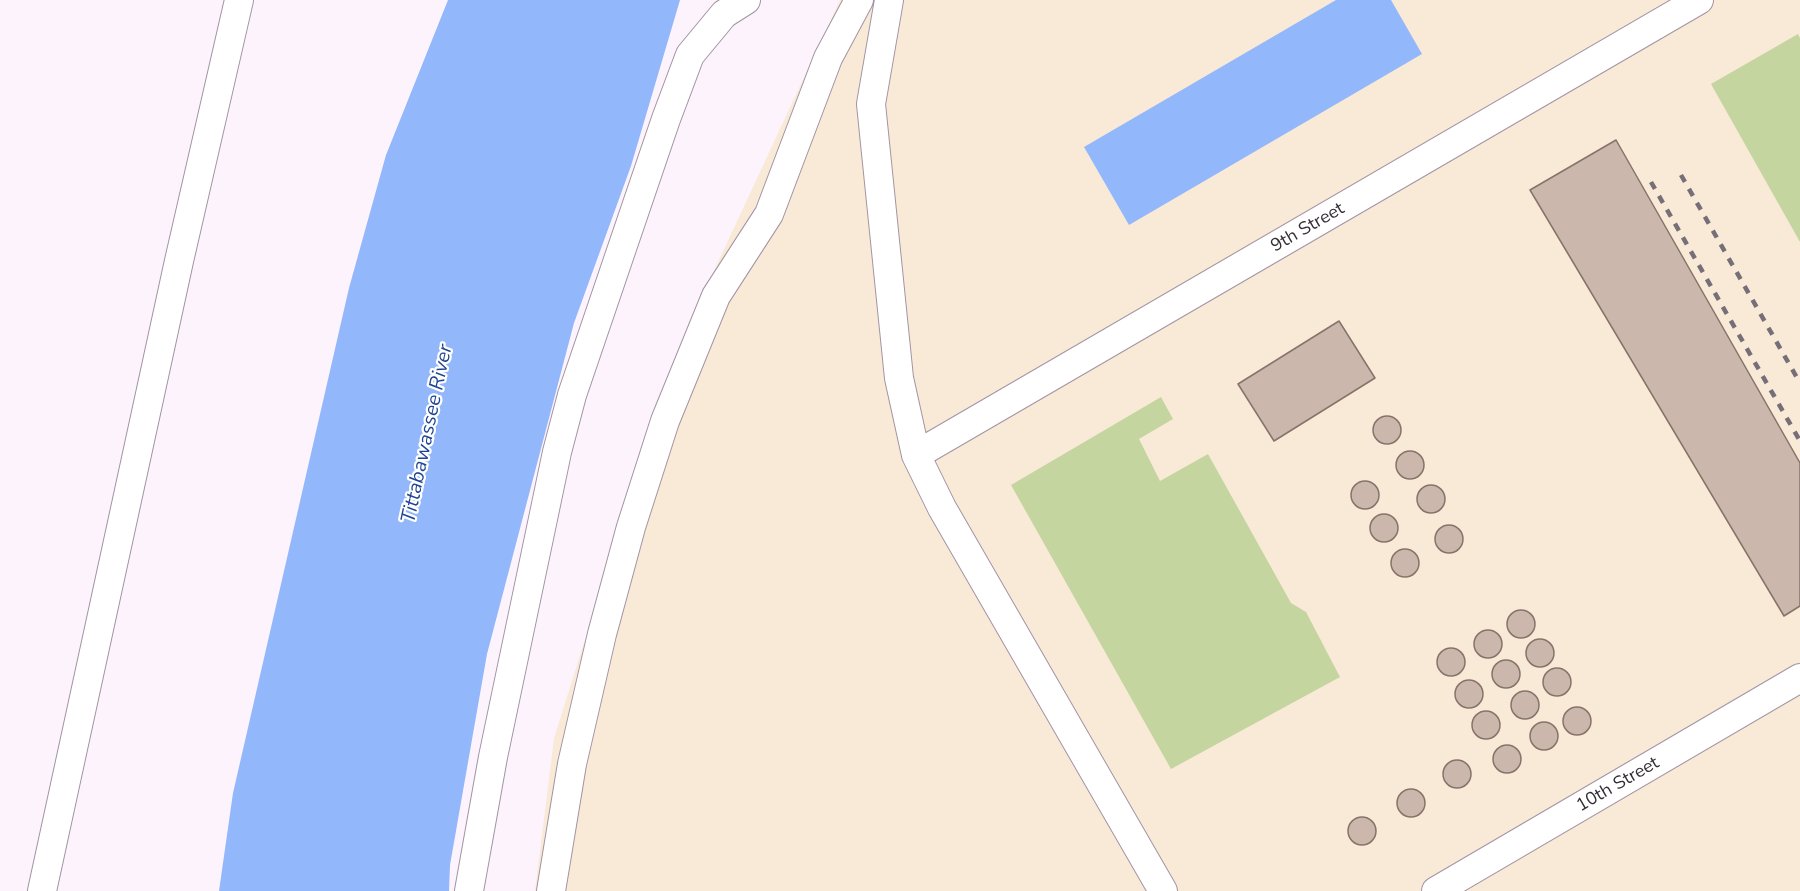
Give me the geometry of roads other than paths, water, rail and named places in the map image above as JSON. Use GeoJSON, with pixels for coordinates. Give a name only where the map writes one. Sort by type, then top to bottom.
{"type":"FeatureCollection","features":[{"type":"Feature","properties":{"kind":"lane"},"geometry":{"type":"LineString","coordinates":[[42,891],[178,261],[239,0]]}},
{"type":"Feature","properties":{"kind":"lane"},"geometry":{"type":"LineString","coordinates":[[469,891],[556,452],[572,395],[666,119],[690,56],[724,14],[746,0]]}},
{"type":"Feature","properties":{"kind":"lane"},"geometry":{"type":"LineString","coordinates":[[551,891],[572,764],[602,634],[631,526],[665,422],[716,296],[769,214],[828,58],[859,0]]}},
{"type":"Feature","properties":{"kind":"lane"},"geometry":{"type":"LineString","coordinates":[[889,0],[871,104],[899,378],[916,455],[942,508],[1162,891]]}},
{"type":"Feature","properties":{"kind":"lane","name":"9th Street"},"geometry":{"type":"LineString","coordinates":[[916,455],[1699,0]]}},
{"type":"Feature","properties":{"kind":"lane","name":"10th Street"},"geometry":{"type":"LineString","coordinates":[[1436,891],[1800,678]]}},
{"type":"Feature","properties":{"kind":"water","name":"Tittabawassee River"},"geometry":{"type":"Polygon","coordinates":[[[448,0],[680,0],[631,166],[574,323],[487,654],[450,865],[449,891],[219,891],[233,793],[349,288],[386,155],[448,0]]]}},
{"type":"Feature","properties":{"kind":"water"},"geometry":{"type":"Polygon","coordinates":[[[1336,0],[1391,0],[1422,54],[1129,225],[1084,147],[1336,0]]]}},
{"type":"Feature","properties":{"kind":"railway"},"geometry":{"type":"LineString","coordinates":[[1681,175],[1800,383]]}},
{"type":"Feature","properties":{"kind":"railway"},"geometry":{"type":"LineString","coordinates":[[1651,182],[1800,441]]}}]}
